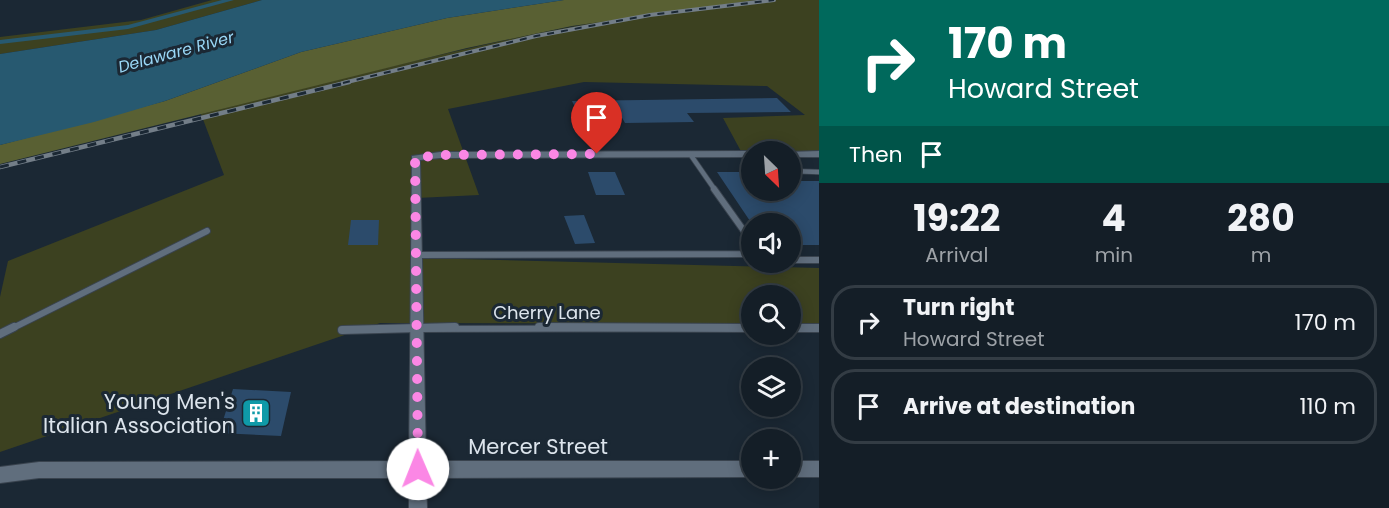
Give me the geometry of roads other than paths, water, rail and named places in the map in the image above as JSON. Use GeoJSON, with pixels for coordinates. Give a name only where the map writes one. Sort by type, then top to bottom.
{"type":"FeatureCollection","features":[{"type":"Feature","properties":{"kind":"street"},"geometry":{"type":"LineString","coordinates":[[801,154],[819,154]]}},
{"type":"Feature","properties":{"kind":"street"},"geometry":{"type":"LineString","coordinates":[[418,508],[414,163],[417,157],[441,155],[741,155]]}},
{"type":"Feature","properties":{"kind":"street","name":"Mercer Street"},"geometry":{"type":"LineString","coordinates":[[0,475],[39,470],[741,469]]}},
{"type":"Feature","properties":{"kind":"street"},"geometry":{"type":"LineString","coordinates":[[801,469],[819,469]]}},
{"type":"Feature","properties":{"kind":"lane"},"geometry":{"type":"LineString","coordinates":[[690,154],[741,228]]}},
{"type":"Feature","properties":{"kind":"lane"},"geometry":{"type":"LineString","coordinates":[[801,171],[819,171]]}},
{"type":"Feature","properties":{"kind":"lane"},"geometry":{"type":"LineString","coordinates":[[0,334],[207,231]]}},
{"type":"Feature","properties":{"kind":"lane"},"geometry":{"type":"LineString","coordinates":[[415,255],[741,254]]}},
{"type":"Feature","properties":{"kind":"lane"},"geometry":{"type":"LineString","coordinates":[[801,260],[819,260]]}},
{"type":"Feature","properties":{"kind":"lane","name":"Cherry Lane"},"geometry":{"type":"LineString","coordinates":[[342,330],[741,328]]}},
{"type":"Feature","properties":{"kind":"lane"},"geometry":{"type":"LineString","coordinates":[[801,328],[819,328]]}},
{"type":"Feature","properties":{"kind":"water","name":"Delaware River"},"geometry":{"type":"Polygon","coordinates":[[[262,0],[564,0],[447,18],[301,52],[165,101],[94,122],[0,145],[0,54],[156,30],[262,0]]]}},
{"type":"Feature","properties":{"kind":"waterway"},"geometry":{"type":"LineString","coordinates":[[0,42],[128,27],[230,0]]}},
{"type":"Feature","properties":{"kind":"railway"},"geometry":{"type":"LineString","coordinates":[[343,83],[536,36],[650,15],[774,0]]}},
{"type":"Feature","properties":{"kind":"railway"},"geometry":{"type":"LineString","coordinates":[[0,167],[349,82]]}},
{"type":"Feature","properties":{"kind":"place","name":"Young Men's Italian Association"},"geometry":{"type":"Point","coordinates":[256,413]}}]}
